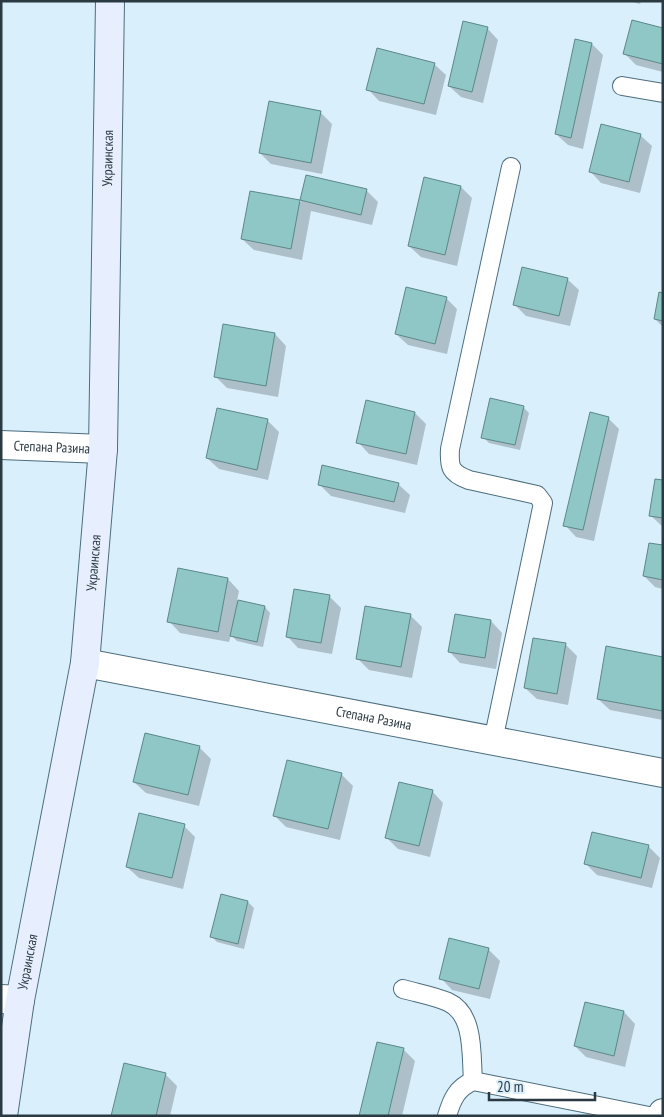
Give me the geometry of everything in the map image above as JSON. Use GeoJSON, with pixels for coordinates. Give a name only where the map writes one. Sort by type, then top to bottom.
{"type":"FeatureCollection","features":[{"type":"Feature","properties":{"kind":"street","name":"Украинская"},"geometry":{"type":"LineString","coordinates":[[3,1116],[11,1000],[85,663],[103,449],[110,1]]}},
{"type":"Feature","properties":{"kind":"street","name":"Степана Разина"},"geometry":{"type":"LineString","coordinates":[[1,445],[103,449]]}},
{"type":"Feature","properties":{"kind":"street","name":"Степана Разина"},"geometry":{"type":"LineString","coordinates":[[85,663],[663,773]]}},
{"type":"Feature","properties":{"kind":"lane"},"geometry":{"type":"LineString","coordinates":[[622,86],[663,93]]}},
{"type":"Feature","properties":{"kind":"lane"},"geometry":{"type":"LineString","coordinates":[[492,740],[543,503],[537,495],[468,480],[459,476],[452,470],[450,449],[511,167]]}},
{"type":"Feature","properties":{"kind":"lane"},"geometry":{"type":"LineString","coordinates":[[402,989],[450,1002],[464,1015],[468,1026],[473,1081]]}},
{"type":"Feature","properties":{"kind":"lane"},"geometry":{"type":"LineString","coordinates":[[446,1116],[457,1091],[473,1081],[650,1116]]}},
{"type":"Feature","properties":{"kind":"building"},"geometry":{"type":"Polygon","coordinates":[[[632,20],[663,28],[663,64],[623,54],[632,20]]]}},
{"type":"Feature","properties":{"kind":"building"},"geometry":{"type":"Polygon","coordinates":[[[463,21],[488,27],[472,92],[448,86],[463,21]]]}},
{"type":"Feature","properties":{"kind":"building"},"geometry":{"type":"Polygon","coordinates":[[[575,39],[592,43],[571,138],[555,134],[575,39]]]}},
{"type":"Feature","properties":{"kind":"building"},"geometry":{"type":"Polygon","coordinates":[[[377,48],[435,63],[424,104],[366,90],[377,48]]]}},
{"type":"Feature","properties":{"kind":"building"},"geometry":{"type":"Polygon","coordinates":[[[269,101],[321,111],[311,163],[259,153],[269,101]]]}},
{"type":"Feature","properties":{"kind":"building"},"geometry":{"type":"Polygon","coordinates":[[[601,124],[641,134],[629,182],[589,172],[601,124]]]}},
{"type":"Feature","properties":{"kind":"building"},"geometry":{"type":"Polygon","coordinates":[[[306,175],[367,189],[361,215],[300,200],[306,175]]]}},
{"type":"Feature","properties":{"kind":"building"},"geometry":{"type":"Polygon","coordinates":[[[424,177],[461,186],[445,255],[408,246],[424,177]]]}},
{"type":"Feature","properties":{"kind":"building"},"geometry":{"type":"Polygon","coordinates":[[[250,191],[300,200],[291,249],[241,239],[250,191]]]}},
{"type":"Feature","properties":{"kind":"building"},"geometry":{"type":"Polygon","coordinates":[[[522,267],[568,278],[559,316],[513,305],[522,267]]]}},
{"type":"Feature","properties":{"kind":"building"},"geometry":{"type":"Polygon","coordinates":[[[406,287],[447,297],[435,344],[395,334],[406,287]]]}},
{"type":"Feature","properties":{"kind":"building"},"geometry":{"type":"Polygon","coordinates":[[[659,292],[663,293],[663,321],[654,319],[659,292]]]}},
{"type":"Feature","properties":{"kind":"building"},"geometry":{"type":"Polygon","coordinates":[[[223,324],[275,333],[266,386],[214,377],[223,324]]]}},
{"type":"Feature","properties":{"kind":"building"},"geometry":{"type":"Polygon","coordinates":[[[490,398],[524,406],[515,445],[481,438],[490,398]]]}},
{"type":"Feature","properties":{"kind":"building"},"geometry":{"type":"Polygon","coordinates":[[[366,400],[415,412],[406,454],[356,443],[366,400]]]}},
{"type":"Feature","properties":{"kind":"building"},"geometry":{"type":"Polygon","coordinates":[[[217,408],[268,419],[257,470],[206,458],[217,408]]]}},
{"type":"Feature","properties":{"kind":"building"},"geometry":{"type":"Polygon","coordinates":[[[590,412],[609,417],[583,530],[563,526],[590,412]]]}},
{"type":"Feature","properties":{"kind":"building"},"geometry":{"type":"Polygon","coordinates":[[[322,465],[399,483],[394,502],[318,485],[322,465]]]}},
{"type":"Feature","properties":{"kind":"building"},"geometry":{"type":"Polygon","coordinates":[[[655,479],[663,480],[663,518],[649,516],[655,479]]]}},
{"type":"Feature","properties":{"kind":"building"},"geometry":{"type":"Polygon","coordinates":[[[649,543],[663,545],[663,580],[643,576],[649,543]]]}},
{"type":"Feature","properties":{"kind":"building"},"geometry":{"type":"Polygon","coordinates":[[[178,568],[228,578],[218,632],[167,622],[178,568]]]}},
{"type":"Feature","properties":{"kind":"building"},"geometry":{"type":"Polygon","coordinates":[[[294,589],[330,595],[321,643],[286,637],[294,589]]]}},
{"type":"Feature","properties":{"kind":"building"},"geometry":{"type":"Polygon","coordinates":[[[238,600],[265,606],[257,642],[230,636],[238,600]]]}},
{"type":"Feature","properties":{"kind":"building"},"geometry":{"type":"Polygon","coordinates":[[[365,606],[411,614],[401,667],[356,659],[365,606]]]}},
{"type":"Feature","properties":{"kind":"building"},"geometry":{"type":"Polygon","coordinates":[[[455,614],[491,620],[485,658],[448,652],[455,614]]]}},
{"type":"Feature","properties":{"kind":"building"},"geometry":{"type":"Polygon","coordinates":[[[533,638],[566,643],[557,694],[524,688],[533,638]]]}},
{"type":"Feature","properties":{"kind":"building"},"geometry":{"type":"Polygon","coordinates":[[[606,646],[663,657],[663,711],[597,699],[606,646]]]}},
{"type":"Feature","properties":{"kind":"building"},"geometry":{"type":"Polygon","coordinates":[[[145,733],[200,746],[188,795],[133,782],[145,733]]]}},
{"type":"Feature","properties":{"kind":"building"},"geometry":{"type":"Polygon","coordinates":[[[287,760],[342,773],[328,829],[273,816],[287,760]]]}},
{"type":"Feature","properties":{"kind":"building"},"geometry":{"type":"Polygon","coordinates":[[[399,782],[433,790],[419,846],[385,838],[399,782]]]}},
{"type":"Feature","properties":{"kind":"building"},"geometry":{"type":"Polygon","coordinates":[[[139,813],[185,824],[172,878],[126,867],[139,813]]]}},
{"type":"Feature","properties":{"kind":"building"},"geometry":{"type":"Polygon","coordinates":[[[592,832],[649,845],[641,878],[584,864],[592,832]]]}},
{"type":"Feature","properties":{"kind":"building"},"geometry":{"type":"Polygon","coordinates":[[[221,894],[248,901],[238,944],[210,937],[221,894]]]}},
{"type":"Feature","properties":{"kind":"building"},"geometry":{"type":"Polygon","coordinates":[[[449,938],[489,948],[479,989],[439,979],[449,938]]]}},
{"type":"Feature","properties":{"kind":"building"},"geometry":{"type":"Polygon","coordinates":[[[585,1002],[624,1011],[614,1056],[574,1046],[585,1002]]]}},
{"type":"Feature","properties":{"kind":"building"},"geometry":{"type":"Polygon","coordinates":[[[377,1042],[404,1048],[388,1116],[359,1116],[377,1042]]]}},
{"type":"Feature","properties":{"kind":"building"},"geometry":{"type":"Polygon","coordinates":[[[124,1063],[166,1073],[156,1116],[111,1116],[124,1063]]]}}]}
